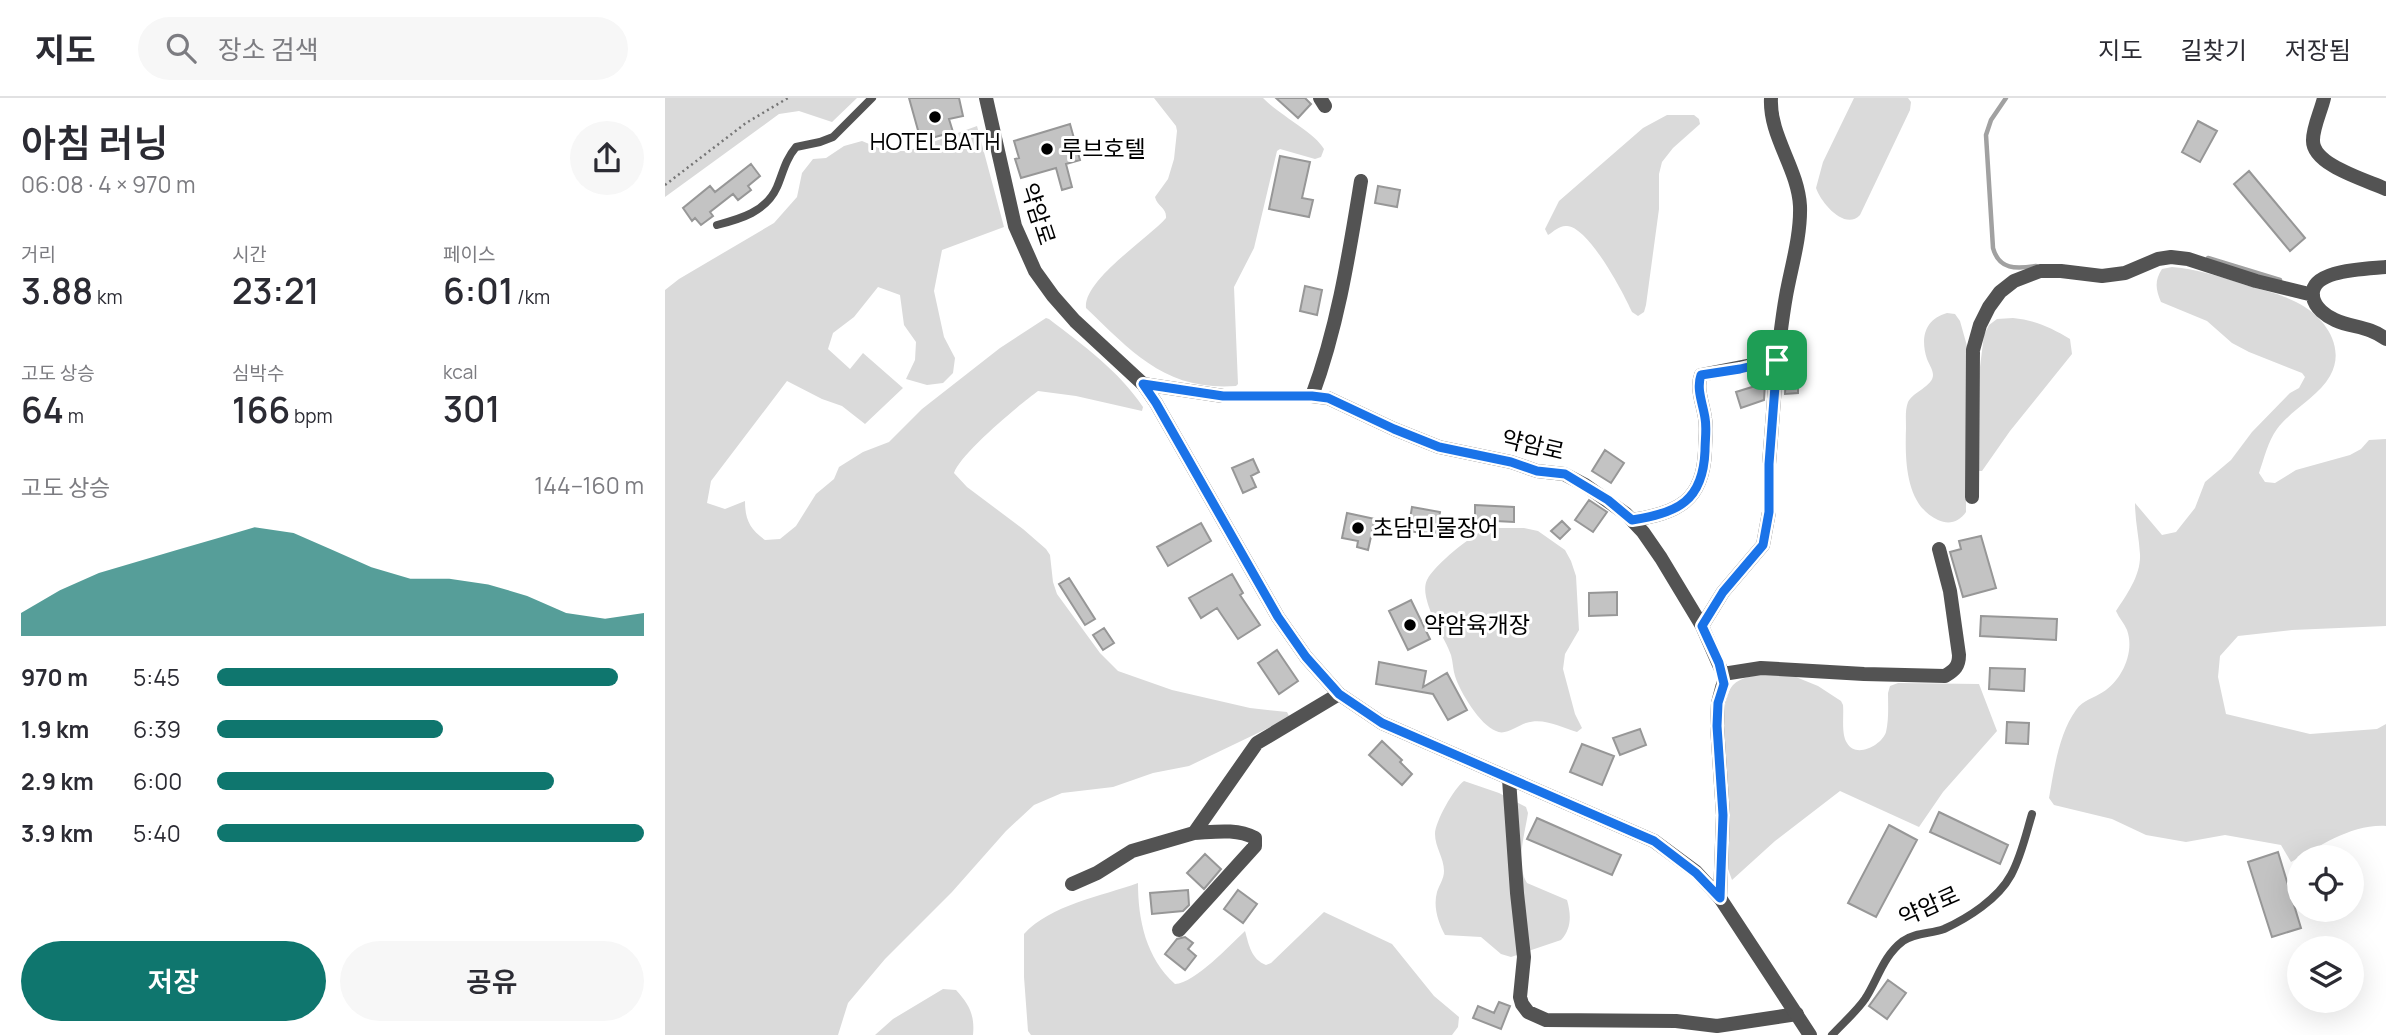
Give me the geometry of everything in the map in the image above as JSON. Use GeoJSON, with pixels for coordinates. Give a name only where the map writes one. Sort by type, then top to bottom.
{"type":"FeatureCollection","features":[{"type":"Feature","properties":{"kind":"street","name":"약암로"},"geometry":{"type":"LineString","coordinates":[[986,98],[1014,226],[1035,271],[1075,321],[1143,384],[1278,617],[1306,657],[1339,694],[1382,723],[1654,841],[1696,873],[1720,898],[1810,1035]]}},
{"type":"Feature","properties":{"kind":"street"},"geometry":{"type":"LineString","coordinates":[[1702,626],[1723,592],[1763,545],[1769,512],[1769,464],[1777,360],[1800,206],[1796,185],[1771,120],[1770,98]]}},
{"type":"Feature","properties":{"kind":"street"},"geometry":{"type":"LineString","coordinates":[[2324,99],[2312,139],[2314,152],[2323,161],[2386,189]]}},
{"type":"Feature","properties":{"kind":"street"},"geometry":{"type":"LineString","coordinates":[[1312,396],[1329,348],[1340,303],[1361,181]]}},
{"type":"Feature","properties":{"kind":"street"},"geometry":{"type":"LineString","coordinates":[[1972,497],[1973,351],[1980,325],[1989,307],[2000,292],[2014,281],[2040,271],[2102,276],[2125,273],[2158,258],[2171,257],[2313,295]]}},
{"type":"Feature","properties":{"kind":"street"},"geometry":{"type":"LineString","coordinates":[[2386,267],[2326,276],[2317,283],[2313,295],[2318,307],[2325,314],[2337,321],[2363,327],[2386,339]]}},
{"type":"Feature","properties":{"kind":"street"},"geometry":{"type":"LineString","coordinates":[[1632,520],[1675,509],[1693,496],[1700,483],[1704,468],[1706,422],[1698,383],[1701,375],[1777,360]]}},
{"type":"Feature","properties":{"kind":"street","name":"약암로"},"geometry":{"type":"LineString","coordinates":[[1143,384],[1223,396],[1312,396],[1338,401],[1394,429],[1439,447],[1511,462],[1537,471],[1565,474],[1608,500],[1632,520],[1661,558],[1702,626],[1723,674]]}},
{"type":"Feature","properties":{"kind":"street"},"geometry":{"type":"LineString","coordinates":[[1720,898],[1723,815],[1717,726],[1718,703],[1724,684],[1723,674],[1761,668],[1886,675],[1945,676],[1952,672],[1959,664],[1959,655],[1950,591],[1939,549]]}},
{"type":"Feature","properties":{"kind":"street"},"geometry":{"type":"LineString","coordinates":[[1194,833],[1257,743],[1339,694]]}},
{"type":"Feature","properties":{"kind":"street"},"geometry":{"type":"LineString","coordinates":[[1509,779],[1524,957],[1520,997],[1528,1012],[1546,1020],[1676,1021],[1717,1026],[1797,1014]]}},
{"type":"Feature","properties":{"kind":"street"},"geometry":{"type":"LineString","coordinates":[[1072,884],[1097,873],[1132,851],[1194,833],[1227,831],[1255,838],[1255,846],[1179,930]]}},
{"type":"Feature","properties":{"kind":"lane"},"geometry":{"type":"LineString","coordinates":[[717,225],[746,218],[769,200],[777,188],[788,157],[796,147],[833,137],[872,98]]}},
{"type":"Feature","properties":{"kind":"lane","name":"약암로"},"geometry":{"type":"LineString","coordinates":[[1832,1035],[1864,1000],[1884,961],[1903,941],[1914,935],[1941,930],[1964,918],[2005,884],[2013,873],[2032,814]]}},
{"type":"Feature","properties":{"kind":"path"},"geometry":{"type":"LineString","coordinates":[[665,185],[746,124],[788,98]]}},
{"type":"Feature","properties":{"kind":"shaded area"},"geometry":{"type":"Polygon","coordinates":[[[665,98],[857,98],[832,122],[799,111],[779,114],[665,197],[665,98]]]}},
{"type":"Feature","properties":{"kind":"shaded area"},"geometry":{"type":"Polygon","coordinates":[[[1154,98],[1263,98],[1313,136],[1324,149],[1321,157],[1315,159],[1280,149],[1277,151],[1254,248],[1234,287],[1236,386],[1211,386],[1190,382],[1152,366],[1119,340],[1086,308],[1088,297],[1106,272],[1166,218],[1155,197],[1168,179],[1174,159],[1177,131],[1154,98]]]}},
{"type":"Feature","properties":{"kind":"shaded area"},"geometry":{"type":"Polygon","coordinates":[[[1854,98],[1908,98],[1911,102],[1910,110],[1860,215],[1847,220],[1828,207],[1816,188],[1823,162],[1854,98]]]}},
{"type":"Feature","properties":{"kind":"shaded area"},"geometry":{"type":"Polygon","coordinates":[[[1667,115],[1694,115],[1700,124],[1673,148],[1662,162],[1659,174],[1659,209],[1646,305],[1644,312],[1638,316],[1632,312],[1605,263],[1585,237],[1576,229],[1567,226],[1559,227],[1548,235],[1545,229],[1559,201],[1643,128],[1667,115]]]}},
{"type":"Feature","properties":{"kind":"shaded area"},"geometry":{"type":"Polygon","coordinates":[[[977,126],[1004,227],[942,250],[934,291],[944,337],[955,358],[953,373],[943,383],[927,385],[906,379],[915,360],[916,342],[904,325],[900,295],[878,287],[854,317],[833,333],[828,349],[850,369],[863,353],[903,388],[865,424],[842,406],[787,381],[711,481],[707,503],[725,509],[745,501],[747,519],[756,532],[765,540],[780,539],[796,526],[816,494],[834,479],[839,467],[863,452],[889,442],[922,409],[1000,348],[1046,318],[1049,319],[1112,370],[1143,407],[1142,411],[1076,396],[1038,391],[978,442],[954,473],[967,487],[1046,549],[1050,555],[1057,594],[1100,653],[1118,671],[1172,690],[1250,708],[1287,712],[1289,716],[1189,766],[1153,773],[1113,787],[1062,793],[1034,805],[885,959],[848,1003],[838,1035],[665,1035],[665,290],[774,223],[797,197],[802,173],[813,159],[826,158],[844,146],[862,141],[886,151],[908,151],[977,126]]]}},
{"type":"Feature","properties":{"kind":"shaded area"},"geometry":{"type":"Polygon","coordinates":[[[2172,267],[2209,274],[2290,299],[2315,315],[2330,333],[2336,354],[2335,365],[2319,390],[2290,415],[2274,434],[2259,473],[2265,482],[2275,483],[2296,470],[2350,455],[2361,449],[2369,440],[2386,439],[2386,626],[2292,630],[2238,636],[2220,656],[2218,677],[2226,714],[2310,734],[2377,729],[2386,724],[2386,826],[2348,832],[2321,845],[2287,845],[2287,855],[2281,845],[2225,835],[2186,842],[2146,835],[2112,819],[2054,805],[2049,798],[2058,752],[2070,719],[2082,704],[2110,687],[2121,673],[2128,656],[2127,630],[2116,611],[2133,584],[2140,562],[2135,503],[2162,535],[2176,532],[2195,508],[2205,482],[2231,460],[2252,432],[2290,393],[2299,388],[2305,377],[2302,373],[2232,343],[2207,321],[2161,302],[2157,282],[2162,269],[2172,267]]]}},
{"type":"Feature","properties":{"kind":"shaded area"},"geometry":{"type":"Polygon","coordinates":[[[1947,313],[1955,314],[1960,321],[1967,346],[1966,512],[1953,522],[1938,520],[1919,504],[1909,480],[1906,440],[1908,402],[1930,382],[1933,375],[1925,351],[1926,330],[1934,320],[1947,313]]]}},
{"type":"Feature","properties":{"kind":"shaded area"},"geometry":{"type":"Polygon","coordinates":[[[2013,318],[2057,331],[2070,339],[2072,354],[2010,431],[1982,471],[1979,471],[1979,375],[1984,335],[1989,325],[1997,319],[2013,318]]]}},
{"type":"Feature","properties":{"kind":"shaded area"},"geometry":{"type":"Polygon","coordinates":[[[1487,528],[1524,528],[1538,531],[1565,550],[1571,561],[1576,576],[1579,630],[1565,654],[1563,669],[1575,714],[1582,728],[1577,732],[1539,721],[1507,731],[1496,731],[1477,715],[1454,674],[1451,655],[1429,607],[1425,588],[1431,574],[1445,559],[1487,528]]]}},
{"type":"Feature","properties":{"kind":"shaded area"},"geometry":{"type":"Polygon","coordinates":[[[1763,674],[1791,675],[1818,686],[1841,701],[1845,739],[1851,748],[1856,750],[1868,748],[1884,737],[1888,722],[1888,693],[1890,686],[1898,683],[1979,684],[1997,731],[1943,792],[1919,827],[1840,791],[1775,841],[1732,880],[1728,869],[1724,801],[1723,719],[1733,685],[1743,679],[1763,674]]]}},
{"type":"Feature","properties":{"kind":"shaded area"},"geometry":{"type":"Polygon","coordinates":[[[1464,781],[1499,793],[1526,807],[1528,813],[1521,858],[1523,876],[1527,883],[1567,900],[1570,921],[1561,940],[1511,957],[1501,954],[1481,937],[1445,935],[1436,909],[1437,892],[1444,871],[1435,834],[1446,806],[1464,781]]]}},
{"type":"Feature","properties":{"kind":"shaded area"},"geometry":{"type":"Polygon","coordinates":[[[1138,883],[1146,938],[1157,962],[1175,984],[1202,970],[1245,931],[1254,955],[1266,965],[1271,963],[1324,912],[1392,944],[1434,996],[1459,1017],[1458,1027],[1452,1035],[1031,1035],[1028,1031],[1024,977],[1024,934],[1035,924],[1062,909],[1138,883]]]}},
{"type":"Feature","properties":{"kind":"shaded area"},"geometry":{"type":"Polygon","coordinates":[[[943,989],[956,990],[964,1000],[972,1016],[973,1035],[875,1035],[893,1019],[943,989]]]}},
{"type":"Feature","properties":{"kind":"building","name":"HOTEL BATH"},"geometry":{"type":"Polygon","coordinates":[[[909,98],[959,98],[963,116],[949,119],[953,132],[921,141],[909,98]]]}},
{"type":"Feature","properties":{"kind":"building"},"geometry":{"type":"Polygon","coordinates":[[[1276,98],[1305,98],[1311,104],[1298,118],[1276,98]]]}},
{"type":"Feature","properties":{"kind":"building"},"geometry":{"type":"Polygon","coordinates":[[[2198,121],[2217,131],[2200,162],[2182,152],[2198,121]]]}},
{"type":"Feature","properties":{"kind":"building","name":"루브호텔"},"geometry":{"type":"Polygon","coordinates":[[[1070,124],[1080,160],[1066,164],[1072,187],[1062,190],[1056,168],[1021,178],[1015,159],[1019,158],[1014,141],[1070,124]]]}},
{"type":"Feature","properties":{"kind":"building"},"geometry":{"type":"Polygon","coordinates":[[[1280,156],[1310,162],[1302,198],[1313,200],[1309,217],[1269,209],[1280,156]]]}},
{"type":"Feature","properties":{"kind":"building"},"geometry":{"type":"Polygon","coordinates":[[[751,164],[760,176],[748,186],[751,190],[738,200],[733,194],[710,212],[713,216],[701,225],[695,218],[692,221],[683,208],[710,186],[715,192],[751,164]]]}},
{"type":"Feature","properties":{"kind":"building"},"geometry":{"type":"Polygon","coordinates":[[[2249,171],[2305,238],[2290,251],[2234,184],[2249,171]]]}},
{"type":"Feature","properties":{"kind":"building"},"geometry":{"type":"Polygon","coordinates":[[[1378,186],[1400,190],[1397,207],[1375,203],[1378,186]]]}},
{"type":"Feature","properties":{"kind":"building"},"geometry":{"type":"Polygon","coordinates":[[[1305,286],[1322,290],[1317,315],[1300,311],[1305,286]]]}},
{"type":"Feature","properties":{"kind":"building"},"geometry":{"type":"Polygon","coordinates":[[[1786,375],[1798,375],[1798,393],[1785,394],[1786,375]]]}},
{"type":"Feature","properties":{"kind":"building"},"geometry":{"type":"Polygon","coordinates":[[[1765,383],[1764,400],[1741,408],[1736,392],[1765,383]]]}},
{"type":"Feature","properties":{"kind":"building"},"geometry":{"type":"Polygon","coordinates":[[[1605,450],[1624,463],[1611,483],[1592,471],[1605,450]]]}},
{"type":"Feature","properties":{"kind":"building"},"geometry":{"type":"Polygon","coordinates":[[[1253,459],[1259,472],[1251,476],[1256,487],[1243,493],[1232,468],[1253,459]]]}},
{"type":"Feature","properties":{"kind":"building"},"geometry":{"type":"Polygon","coordinates":[[[1589,500],[1607,512],[1593,532],[1575,520],[1589,500]]]}},
{"type":"Feature","properties":{"kind":"building"},"geometry":{"type":"Polygon","coordinates":[[[1475,505],[1514,507],[1514,522],[1475,520],[1475,505]]]}},
{"type":"Feature","properties":{"kind":"building"},"geometry":{"type":"Polygon","coordinates":[[[1412,507],[1440,512],[1436,535],[1408,531],[1412,507]]]}},
{"type":"Feature","properties":{"kind":"building","name":"초담민물장어"},"geometry":{"type":"Polygon","coordinates":[[[1347,513],[1375,519],[1368,550],[1357,547],[1358,541],[1342,538],[1347,513]]]}},
{"type":"Feature","properties":{"kind":"building"},"geometry":{"type":"Polygon","coordinates":[[[1562,521],[1570,529],[1560,539],[1551,531],[1562,521]]]}},
{"type":"Feature","properties":{"kind":"building"},"geometry":{"type":"Polygon","coordinates":[[[1201,523],[1211,541],[1168,566],[1157,547],[1201,523]]]}},
{"type":"Feature","properties":{"kind":"building"},"geometry":{"type":"Polygon","coordinates":[[[1981,536],[1996,588],[1963,597],[1950,552],[1961,549],[1959,541],[1981,536]]]}},
{"type":"Feature","properties":{"kind":"building"},"geometry":{"type":"Polygon","coordinates":[[[1232,574],[1243,593],[1240,595],[1260,625],[1238,639],[1217,608],[1201,618],[1189,598],[1232,574]]]}},
{"type":"Feature","properties":{"kind":"building"},"geometry":{"type":"Polygon","coordinates":[[[1069,578],[1095,619],[1085,625],[1059,584],[1069,578]]]}},
{"type":"Feature","properties":{"kind":"building"},"geometry":{"type":"Polygon","coordinates":[[[1617,592],[1617,615],[1589,616],[1589,593],[1617,592]]]}},
{"type":"Feature","properties":{"kind":"building","name":"약암육개장"},"geometry":{"type":"Polygon","coordinates":[[[1411,600],[1430,639],[1408,650],[1389,611],[1411,600]]]}},
{"type":"Feature","properties":{"kind":"building"},"geometry":{"type":"Polygon","coordinates":[[[1981,616],[2057,619],[2056,640],[1980,636],[1981,616]]]}},
{"type":"Feature","properties":{"kind":"building"},"geometry":{"type":"Polygon","coordinates":[[[1104,628],[1114,643],[1103,650],[1093,635],[1104,628]]]}},
{"type":"Feature","properties":{"kind":"building"},"geometry":{"type":"Polygon","coordinates":[[[1277,650],[1298,681],[1279,694],[1258,663],[1277,650]]]}},
{"type":"Feature","properties":{"kind":"building"},"geometry":{"type":"Polygon","coordinates":[[[1379,662],[1426,671],[1423,687],[1447,673],[1467,710],[1448,720],[1433,694],[1376,684],[1379,662]]]}},
{"type":"Feature","properties":{"kind":"building"},"geometry":{"type":"Polygon","coordinates":[[[1990,668],[2025,669],[2024,691],[1989,689],[1990,668]]]}},
{"type":"Feature","properties":{"kind":"building"},"geometry":{"type":"Polygon","coordinates":[[[2007,722],[2029,723],[2028,744],[2006,743],[2007,722]]]}},
{"type":"Feature","properties":{"kind":"building"},"geometry":{"type":"Polygon","coordinates":[[[1640,729],[1646,745],[1620,755],[1613,738],[1640,729]]]}},
{"type":"Feature","properties":{"kind":"building"},"geometry":{"type":"Polygon","coordinates":[[[1382,741],[1412,774],[1402,785],[1369,755],[1382,741]]]}},
{"type":"Feature","properties":{"kind":"building"},"geometry":{"type":"Polygon","coordinates":[[[1582,744],[1614,756],[1602,785],[1570,772],[1582,744]]]}},
{"type":"Feature","properties":{"kind":"building"},"geometry":{"type":"Polygon","coordinates":[[[1939,812],[2008,845],[2000,864],[1930,832],[1939,812]]]}},
{"type":"Feature","properties":{"kind":"building"},"geometry":{"type":"Polygon","coordinates":[[[1537,818],[1621,855],[1612,875],[1527,839],[1537,818]]]}},
{"type":"Feature","properties":{"kind":"building"},"geometry":{"type":"Polygon","coordinates":[[[1889,825],[1917,840],[1876,917],[1848,903],[1889,825]]]}},
{"type":"Feature","properties":{"kind":"building"},"geometry":{"type":"Polygon","coordinates":[[[2278,852],[2287,882],[2287,922],[2299,922],[2301,928],[2272,937],[2248,862],[2278,852]]]}},
{"type":"Feature","properties":{"kind":"building"},"geometry":{"type":"Polygon","coordinates":[[[1205,854],[1221,869],[1204,889],[1187,873],[1205,854]]]}},
{"type":"Feature","properties":{"kind":"building"},"geometry":{"type":"Polygon","coordinates":[[[1188,890],[1189,905],[1183,911],[1152,914],[1150,893],[1188,890]]]}},
{"type":"Feature","properties":{"kind":"building"},"geometry":{"type":"Polygon","coordinates":[[[1238,890],[1257,904],[1243,923],[1224,909],[1238,890]]]}},
{"type":"Feature","properties":{"kind":"building"},"geometry":{"type":"Polygon","coordinates":[[[1185,937],[1193,943],[1188,949],[1196,956],[1185,970],[1165,954],[1177,939],[1185,937]]]}},
{"type":"Feature","properties":{"kind":"building"},"geometry":{"type":"Polygon","coordinates":[[[1888,980],[1906,993],[1887,1019],[1869,1006],[1888,980]]]}},
{"type":"Feature","properties":{"kind":"building"},"geometry":{"type":"Polygon","coordinates":[[[1499,1002],[1510,1006],[1501,1029],[1473,1018],[1478,1006],[1494,1013],[1499,1002]]]}},
{"type":"Feature","properties":{"kind":"waterway"},"geometry":{"type":"LineString","coordinates":[[2006,98],[1991,120],[1986,135],[1993,248],[1999,261],[2004,264],[2022,268],[2036,266]]}},
{"type":"Feature","properties":{"kind":"waterway"},"geometry":{"type":"LineString","coordinates":[[2208,258],[2280,280]]}},
{"type":"Feature","properties":{"kind":"place","name":"HOTEL BATH"},"geometry":{"type":"Point","coordinates":[935,117]}},
{"type":"Feature","properties":{"kind":"place","name":"루브호텔"},"geometry":{"type":"Point","coordinates":[1047,149]}},
{"type":"Feature","properties":{"kind":"place","name":"초담민물장어"},"geometry":{"type":"Point","coordinates":[1358,528]}},
{"type":"Feature","properties":{"kind":"place","name":"약암육개장"},"geometry":{"type":"Point","coordinates":[1410,625]}},
{"type":"Feature","properties":{"kind":"route"},"geometry":{"type":"LineString","coordinates":[[1777,360],[1767,532],[1755,557],[1723,592],[1702,626],[1719,663],[1724,684],[1718,703],[1717,726],[1723,815],[1720,898],[1696,873],[1654,841],[1382,723],[1339,694],[1306,657],[1278,617],[1143,384],[1223,396],[1328,398],[1439,447],[1511,462],[1537,471],[1565,474],[1608,500],[1632,520],[1675,509],[1693,496],[1700,483],[1704,468],[1706,422],[1698,383],[1701,375],[1777,360]]}}]}
